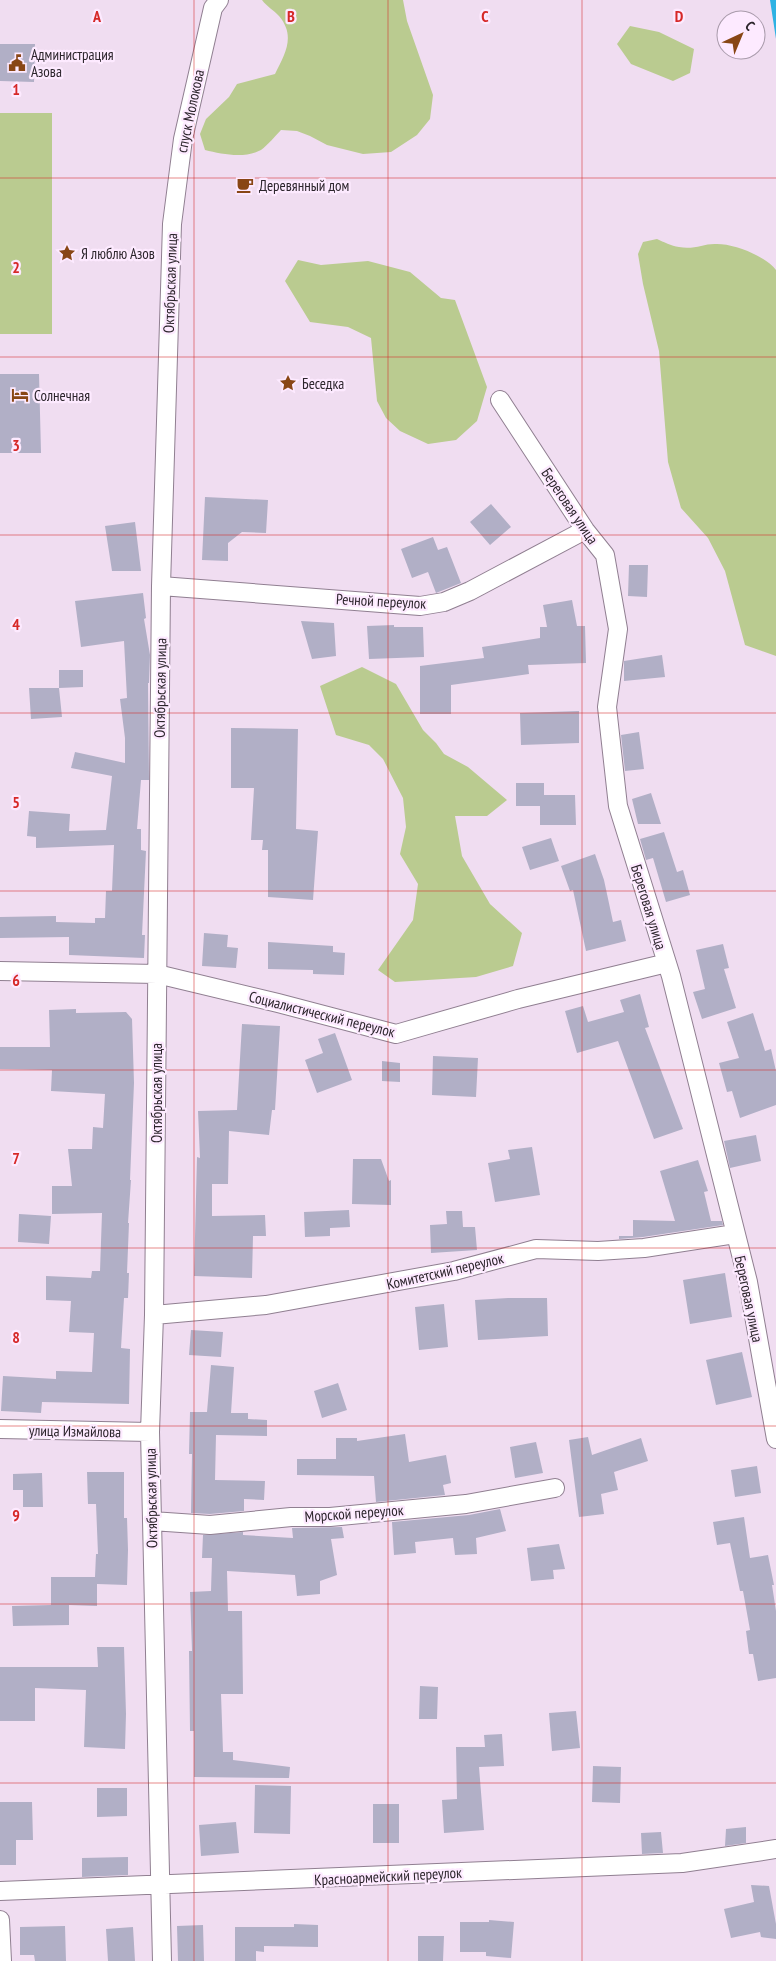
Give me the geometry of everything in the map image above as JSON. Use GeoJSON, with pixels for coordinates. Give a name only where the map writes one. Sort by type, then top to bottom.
{"type":"FeatureCollection","features":[{"type":"Feature","properties":{"kind":"street","name":"спуск Молокова"},"geometry":{"type":"LineString","coordinates":[[172,224],[183,139],[213,8],[219,0]]}},
{"type":"Feature","properties":{"kind":"street","name":"Октябрьская улица"},"geometry":{"type":"LineString","coordinates":[[162,1961],[150,1432],[154,1315],[161,586],[172,224]]}},
{"type":"Feature","properties":{"kind":"street","name":"Береговая улица"},"geometry":{"type":"LineString","coordinates":[[500,400],[585,530],[605,555],[618,629],[607,707],[618,806],[667,963],[748,1282],[776,1439]]}},
{"type":"Feature","properties":{"kind":"street","name":"Речной переулок"},"geometry":{"type":"LineString","coordinates":[[161,586],[420,606],[444,602],[470,591],[585,530]]}},
{"type":"Feature","properties":{"kind":"street","name":"Социалистический переулок"},"geometry":{"type":"LineString","coordinates":[[0,971],[157,974],[396,1034],[518,999],[667,963]]}},
{"type":"Feature","properties":{"kind":"street","name":"Комитетский переулок"},"geometry":{"type":"LineString","coordinates":[[154,1315],[284,1302],[454,1271],[536,1249],[598,1251],[626,1249],[736,1234]]}},
{"type":"Feature","properties":{"kind":"street","name":"улица Измайлова"},"geometry":{"type":"LineString","coordinates":[[0,1429],[150,1432]]}},
{"type":"Feature","properties":{"kind":"street","name":"Морской переулок"},"geometry":{"type":"LineString","coordinates":[[152,1521],[210,1525],[291,1517],[330,1517],[466,1504],[555,1488]]}},
{"type":"Feature","properties":{"kind":"street","name":"Красноармейский переулок"},"geometry":{"type":"LineString","coordinates":[[0,1891],[159,1886],[682,1863],[776,1849]]}},
{"type":"Feature","properties":{"kind":"street"},"geometry":{"type":"LineString","coordinates":[[0,1920],[2,1961]]}},
{"type":"Feature","properties":{"kind":"green space"},"geometry":{"type":"Polygon","coordinates":[[[262,0],[403,0],[407,21],[433,95],[430,119],[417,135],[391,152],[363,154],[327,145],[297,131],[281,130],[264,148],[254,153],[233,155],[205,150],[200,134],[206,119],[229,97],[237,84],[275,74],[285,52],[288,38],[284,23],[262,0]]]}},
{"type":"Feature","properties":{"kind":"green space"},"geometry":{"type":"Polygon","coordinates":[[[630,26],[659,32],[694,49],[690,73],[673,81],[631,64],[617,44],[630,26]]]}},
{"type":"Feature","properties":{"kind":"green space"},"geometry":{"type":"Polygon","coordinates":[[[0,113],[52,113],[52,334],[0,334],[0,113]]]}},
{"type":"Feature","properties":{"kind":"green space"},"geometry":{"type":"Polygon","coordinates":[[[657,239],[673,246],[685,248],[712,244],[732,246],[765,260],[776,270],[776,656],[745,645],[725,571],[708,538],[681,508],[668,462],[659,351],[638,254],[643,242],[657,239]]]}},
{"type":"Feature","properties":{"kind":"green space"},"geometry":{"type":"Polygon","coordinates":[[[298,260],[321,265],[368,261],[410,272],[441,298],[455,300],[487,387],[477,421],[456,440],[428,444],[400,431],[386,418],[377,401],[371,338],[348,327],[310,322],[285,281],[298,260]]]}},
{"type":"Feature","properties":{"kind":"green space"},"geometry":{"type":"Polygon","coordinates":[[[362,667],[396,684],[423,730],[444,754],[468,767],[507,800],[487,816],[455,816],[462,856],[490,904],[522,933],[513,966],[476,977],[395,982],[378,970],[413,920],[418,884],[400,854],[406,827],[403,798],[383,759],[369,745],[336,735],[320,686],[362,667]]]}},
{"type":"Feature","properties":{"kind":"water"},"geometry":{"type":"Polygon","coordinates":[[[770,0],[776,0],[776,39],[770,0]]]}},
{"type":"Feature","properties":{"kind":"building","name":"Администрация Азова"},"geometry":{"type":"Polygon","coordinates":[[[0,44],[35,44],[34,82],[0,81],[0,44]]]}},
{"type":"Feature","properties":{"kind":"building"},"geometry":{"type":"Polygon","coordinates":[[[0,374],[39,374],[41,453],[0,453],[0,374]]]}},
{"type":"Feature","properties":{"kind":"building"},"geometry":{"type":"Polygon","coordinates":[[[205,497],[268,500],[266,533],[242,532],[228,543],[228,561],[202,560],[205,497]]]}},
{"type":"Feature","properties":{"kind":"building"},"geometry":{"type":"Polygon","coordinates":[[[491,504],[511,527],[490,545],[470,522],[491,504]]]}},
{"type":"Feature","properties":{"kind":"building"},"geometry":{"type":"Polygon","coordinates":[[[135,522],[141,571],[112,571],[105,526],[135,522]]]}},
{"type":"Feature","properties":{"kind":"building"},"geometry":{"type":"Polygon","coordinates":[[[433,537],[438,550],[447,547],[461,583],[436,593],[428,572],[412,578],[401,549],[433,537]]]}},
{"type":"Feature","properties":{"kind":"building"},"geometry":{"type":"Polygon","coordinates":[[[629,565],[648,565],[647,597],[628,596],[629,565]]]}},
{"type":"Feature","properties":{"kind":"building"},"geometry":{"type":"Polygon","coordinates":[[[143,593],[146,618],[144,619],[150,655],[148,683],[149,780],[141,780],[137,829],[141,829],[141,850],[146,851],[142,935],[145,935],[144,958],[69,955],[69,937],[0,938],[0,917],[56,916],[56,922],[95,923],[95,918],[105,918],[106,891],[112,891],[114,845],[36,848],[36,837],[27,836],[29,811],[70,814],[69,831],[106,830],[112,776],[71,768],[75,752],[125,763],[125,738],[120,699],[127,698],[124,641],[81,647],[75,601],[143,593]]]}},
{"type":"Feature","properties":{"kind":"building"},"geometry":{"type":"Polygon","coordinates":[[[572,600],[577,626],[585,626],[586,663],[528,665],[529,674],[451,685],[451,714],[420,714],[420,666],[484,658],[482,647],[540,638],[540,627],[547,627],[543,605],[572,600]]]}},
{"type":"Feature","properties":{"kind":"building"},"geometry":{"type":"Polygon","coordinates":[[[301,621],[334,623],[336,656],[312,659],[301,621]]]}},
{"type":"Feature","properties":{"kind":"building"},"geometry":{"type":"Polygon","coordinates":[[[394,625],[394,627],[423,627],[424,657],[369,659],[367,626],[394,625]]]}},
{"type":"Feature","properties":{"kind":"building"},"geometry":{"type":"Polygon","coordinates":[[[662,655],[665,677],[624,681],[624,661],[662,655]]]}},
{"type":"Feature","properties":{"kind":"building"},"geometry":{"type":"Polygon","coordinates":[[[59,670],[83,670],[83,687],[59,688],[59,670]]]}},
{"type":"Feature","properties":{"kind":"building"},"geometry":{"type":"Polygon","coordinates":[[[29,688],[59,688],[62,717],[31,719],[29,688]]]}},
{"type":"Feature","properties":{"kind":"building"},"geometry":{"type":"Polygon","coordinates":[[[579,711],[579,743],[521,745],[520,713],[579,711]]]}},
{"type":"Feature","properties":{"kind":"building"},"geometry":{"type":"Polygon","coordinates":[[[231,728],[298,729],[296,829],[318,831],[313,900],[268,897],[268,850],[262,850],[263,840],[251,840],[254,788],[231,788],[231,728]]]}},
{"type":"Feature","properties":{"kind":"building"},"geometry":{"type":"Polygon","coordinates":[[[639,732],[644,769],[625,771],[621,735],[639,732]]]}},
{"type":"Feature","properties":{"kind":"building"},"geometry":{"type":"Polygon","coordinates":[[[516,783],[544,783],[544,795],[575,795],[576,825],[540,825],[540,806],[516,806],[516,783]]]}},
{"type":"Feature","properties":{"kind":"building"},"geometry":{"type":"Polygon","coordinates":[[[651,793],[661,824],[638,824],[632,799],[651,793]]]}},
{"type":"Feature","properties":{"kind":"building"},"geometry":{"type":"Polygon","coordinates":[[[664,832],[677,872],[683,870],[690,895],[666,902],[653,858],[646,860],[640,839],[664,832]]]}},
{"type":"Feature","properties":{"kind":"building"},"geometry":{"type":"Polygon","coordinates":[[[551,838],[559,861],[530,870],[522,847],[551,838]]]}},
{"type":"Feature","properties":{"kind":"building"},"geometry":{"type":"Polygon","coordinates":[[[595,854],[604,880],[613,922],[621,920],[626,941],[586,951],[573,890],[570,891],[561,866],[595,854]]]}},
{"type":"Feature","properties":{"kind":"building"},"geometry":{"type":"Polygon","coordinates":[[[204,933],[228,935],[227,947],[238,948],[236,968],[202,966],[204,933]]]}},
{"type":"Feature","properties":{"kind":"building"},"geometry":{"type":"Polygon","coordinates":[[[268,942],[333,946],[333,952],[345,953],[344,975],[313,974],[313,970],[268,969],[268,942]]]}},
{"type":"Feature","properties":{"kind":"building"},"geometry":{"type":"Polygon","coordinates":[[[723,944],[729,968],[724,969],[736,1008],[702,1019],[693,992],[705,989],[696,950],[723,944]]]}},
{"type":"Feature","properties":{"kind":"building"},"geometry":{"type":"Polygon","coordinates":[[[640,994],[649,1027],[645,1028],[683,1129],[654,1139],[618,1041],[577,1053],[565,1011],[583,1006],[588,1022],[624,1012],[620,1000],[640,994]]]}},
{"type":"Feature","properties":{"kind":"building"},"geometry":{"type":"Polygon","coordinates":[[[76,1009],[76,1013],[126,1012],[132,1019],[134,1083],[128,1223],[127,1273],[129,1273],[128,1298],[124,1298],[121,1348],[130,1349],[129,1404],[42,1402],[41,1413],[1,1411],[3,1376],[56,1379],[56,1371],[92,1372],[94,1333],[69,1332],[71,1301],[46,1300],[46,1276],[91,1278],[92,1271],[100,1271],[102,1213],[52,1214],[52,1186],[72,1186],[68,1149],[92,1149],[93,1127],[103,1128],[105,1094],[51,1091],[52,1070],[0,1069],[0,1047],[50,1047],[49,1010],[76,1009]]]}},
{"type":"Feature","properties":{"kind":"building"},"geometry":{"type":"Polygon","coordinates":[[[753,1013],[765,1051],[771,1049],[776,1071],[776,1105],[740,1118],[732,1091],[727,1092],[719,1063],[739,1058],[727,1022],[753,1013]]]}},
{"type":"Feature","properties":{"kind":"building"},"geometry":{"type":"Polygon","coordinates":[[[242,1024],[280,1026],[275,1110],[272,1110],[269,1135],[229,1131],[228,1184],[212,1184],[212,1216],[265,1215],[266,1236],[253,1236],[252,1278],[194,1276],[197,1157],[200,1158],[198,1111],[237,1110],[242,1024]]]}},
{"type":"Feature","properties":{"kind":"building"},"geometry":{"type":"Polygon","coordinates":[[[335,1033],[352,1080],[317,1093],[305,1060],[323,1053],[318,1039],[335,1033]]]}},
{"type":"Feature","properties":{"kind":"building"},"geometry":{"type":"Polygon","coordinates":[[[433,1056],[478,1058],[476,1097],[432,1095],[433,1056]]]}},
{"type":"Feature","properties":{"kind":"building"},"geometry":{"type":"Polygon","coordinates":[[[382,1061],[400,1063],[400,1082],[382,1081],[382,1061]]]}},
{"type":"Feature","properties":{"kind":"building"},"geometry":{"type":"Polygon","coordinates":[[[756,1135],[761,1161],[730,1168],[724,1141],[756,1135]]]}},
{"type":"Feature","properties":{"kind":"building"},"geometry":{"type":"Polygon","coordinates":[[[532,1147],[540,1195],[495,1202],[488,1163],[510,1159],[508,1150],[532,1147]]]}},
{"type":"Feature","properties":{"kind":"building"},"geometry":{"type":"Polygon","coordinates":[[[353,1159],[381,1159],[389,1181],[391,1180],[391,1205],[352,1204],[353,1159]]]}},
{"type":"Feature","properties":{"kind":"building"},"geometry":{"type":"Polygon","coordinates":[[[698,1160],[708,1191],[704,1192],[711,1221],[722,1221],[723,1225],[619,1239],[619,1236],[633,1236],[633,1220],[675,1221],[660,1171],[698,1160]]]}},
{"type":"Feature","properties":{"kind":"building"},"geometry":{"type":"Polygon","coordinates":[[[349,1210],[350,1227],[330,1228],[330,1236],[305,1237],[304,1212],[349,1210]]]}},
{"type":"Feature","properties":{"kind":"building"},"geometry":{"type":"Polygon","coordinates":[[[446,1211],[462,1211],[463,1227],[475,1227],[477,1250],[431,1253],[430,1225],[447,1224],[446,1211]]]}},
{"type":"Feature","properties":{"kind":"building"},"geometry":{"type":"Polygon","coordinates":[[[19,1214],[51,1216],[49,1244],[18,1242],[19,1214]]]}},
{"type":"Feature","properties":{"kind":"building"},"geometry":{"type":"Polygon","coordinates":[[[725,1273],[732,1317],[690,1324],[683,1280],[725,1273]]]}},
{"type":"Feature","properties":{"kind":"building"},"geometry":{"type":"Polygon","coordinates":[[[547,1298],[548,1336],[478,1340],[475,1300],[547,1298]]]}},
{"type":"Feature","properties":{"kind":"building"},"geometry":{"type":"Polygon","coordinates":[[[444,1304],[448,1347],[419,1350],[415,1307],[444,1304]]]}},
{"type":"Feature","properties":{"kind":"building"},"geometry":{"type":"Polygon","coordinates":[[[191,1330],[223,1332],[221,1357],[189,1355],[191,1330]]]}},
{"type":"Feature","properties":{"kind":"building"},"geometry":{"type":"Polygon","coordinates":[[[742,1352],[752,1397],[716,1405],[706,1360],[742,1352]]]}},
{"type":"Feature","properties":{"kind":"building"},"geometry":{"type":"Polygon","coordinates":[[[211,1365],[234,1367],[231,1413],[248,1413],[248,1419],[267,1420],[267,1436],[216,1435],[215,1480],[265,1481],[264,1500],[244,1499],[244,1511],[210,1514],[191,1513],[192,1454],[189,1454],[190,1412],[207,1412],[211,1365]]]}},
{"type":"Feature","properties":{"kind":"building"},"geometry":{"type":"Polygon","coordinates":[[[338,1383],[347,1410],[322,1418],[314,1391],[338,1383]]]}},
{"type":"Feature","properties":{"kind":"building"},"geometry":{"type":"Polygon","coordinates":[[[405,1434],[409,1462],[446,1455],[451,1483],[443,1485],[445,1495],[376,1502],[374,1476],[297,1475],[297,1459],[336,1459],[336,1438],[357,1438],[357,1441],[405,1434]]]}},
{"type":"Feature","properties":{"kind":"building"},"geometry":{"type":"Polygon","coordinates":[[[588,1437],[592,1455],[641,1438],[648,1461],[614,1472],[618,1490],[601,1494],[604,1514],[579,1517],[569,1440],[588,1437]]]}},
{"type":"Feature","properties":{"kind":"building"},"geometry":{"type":"Polygon","coordinates":[[[536,1442],[543,1473],[515,1478],[510,1447],[536,1442]]]}},
{"type":"Feature","properties":{"kind":"building"},"geometry":{"type":"Polygon","coordinates":[[[757,1466],[761,1493],[735,1497],[731,1470],[757,1466]]]}},
{"type":"Feature","properties":{"kind":"building"},"geometry":{"type":"Polygon","coordinates":[[[87,1472],[124,1472],[124,1518],[127,1518],[128,1550],[127,1585],[97,1584],[97,1606],[69,1605],[69,1625],[13,1626],[12,1606],[51,1605],[51,1577],[95,1577],[96,1554],[98,1554],[96,1504],[88,1504],[87,1472]]]}},
{"type":"Feature","properties":{"kind":"building"},"geometry":{"type":"Polygon","coordinates":[[[42,1473],[43,1507],[23,1507],[23,1490],[13,1490],[13,1474],[42,1473]]]}},
{"type":"Feature","properties":{"kind":"building"},"geometry":{"type":"Polygon","coordinates":[[[500,1509],[506,1531],[476,1538],[477,1554],[455,1555],[453,1538],[415,1542],[416,1553],[394,1555],[392,1522],[469,1515],[500,1509]]]}},
{"type":"Feature","properties":{"kind":"building"},"geometry":{"type":"Polygon","coordinates":[[[744,1517],[750,1558],[768,1555],[774,1585],[772,1585],[776,1611],[776,1678],[758,1681],[753,1654],[749,1654],[746,1631],[750,1630],[743,1591],[740,1591],[730,1543],[717,1545],[713,1522],[744,1517]]]}},
{"type":"Feature","properties":{"kind":"building"},"geometry":{"type":"Polygon","coordinates":[[[342,1527],[344,1538],[331,1539],[337,1575],[320,1581],[320,1594],[297,1596],[295,1575],[227,1571],[228,1611],[242,1611],[243,1694],[221,1694],[223,1752],[233,1752],[233,1760],[290,1767],[289,1778],[194,1777],[194,1731],[190,1731],[189,1651],[192,1651],[190,1592],[211,1591],[212,1558],[202,1558],[203,1535],[243,1532],[243,1535],[293,1538],[292,1528],[342,1527]]]}},
{"type":"Feature","properties":{"kind":"building"},"geometry":{"type":"Polygon","coordinates":[[[559,1544],[565,1569],[553,1570],[554,1579],[531,1581],[527,1548],[559,1544]]]}},
{"type":"Feature","properties":{"kind":"building"},"geometry":{"type":"Polygon","coordinates":[[[97,1647],[124,1647],[125,1749],[84,1747],[86,1690],[35,1688],[35,1721],[0,1721],[0,1667],[98,1667],[97,1647]]]}},
{"type":"Feature","properties":{"kind":"building"},"geometry":{"type":"Polygon","coordinates":[[[420,1686],[438,1687],[437,1719],[419,1719],[420,1686]]]}},
{"type":"Feature","properties":{"kind":"building"},"geometry":{"type":"Polygon","coordinates":[[[576,1711],[580,1748],[552,1751],[549,1713],[576,1711]]]}},
{"type":"Feature","properties":{"kind":"building"},"geometry":{"type":"Polygon","coordinates":[[[502,1734],[504,1766],[479,1767],[484,1830],[444,1833],[442,1800],[457,1799],[456,1747],[485,1747],[484,1735],[502,1734]]]}},
{"type":"Feature","properties":{"kind":"building"},"geometry":{"type":"Polygon","coordinates":[[[593,1766],[621,1767],[620,1803],[592,1802],[593,1766]]]}},
{"type":"Feature","properties":{"kind":"building"},"geometry":{"type":"Polygon","coordinates":[[[255,1785],[291,1786],[290,1834],[254,1833],[255,1785]]]}},
{"type":"Feature","properties":{"kind":"building"},"geometry":{"type":"Polygon","coordinates":[[[97,1788],[127,1788],[127,1816],[97,1817],[97,1788]]]}},
{"type":"Feature","properties":{"kind":"building"},"geometry":{"type":"Polygon","coordinates":[[[0,1802],[32,1802],[33,1840],[16,1840],[16,1865],[0,1865],[0,1802]]]}},
{"type":"Feature","properties":{"kind":"building"},"geometry":{"type":"Polygon","coordinates":[[[373,1804],[399,1804],[399,1843],[373,1843],[373,1804]]]}},
{"type":"Feature","properties":{"kind":"building"},"geometry":{"type":"Polygon","coordinates":[[[236,1822],[239,1853],[201,1856],[199,1825],[236,1822]]]}},
{"type":"Feature","properties":{"kind":"building"},"geometry":{"type":"Polygon","coordinates":[[[746,1827],[746,1843],[725,1846],[726,1829],[746,1827]]]}},
{"type":"Feature","properties":{"kind":"building"},"geometry":{"type":"Polygon","coordinates":[[[661,1832],[663,1853],[642,1854],[641,1833],[661,1832]]]}},
{"type":"Feature","properties":{"kind":"building"},"geometry":{"type":"Polygon","coordinates":[[[128,1857],[128,1875],[82,1877],[82,1858],[128,1857]]]}},
{"type":"Feature","properties":{"kind":"building"},"geometry":{"type":"Polygon","coordinates":[[[751,1885],[769,1886],[776,1924],[776,1939],[761,1937],[760,1932],[731,1938],[724,1909],[754,1902],[751,1885]]]}},
{"type":"Feature","properties":{"kind":"building"},"geometry":{"type":"Polygon","coordinates":[[[489,1920],[514,1922],[511,1958],[486,1956],[486,1952],[460,1952],[460,1922],[489,1922],[489,1920]]]}},
{"type":"Feature","properties":{"kind":"building"},"geometry":{"type":"Polygon","coordinates":[[[294,1924],[318,1925],[318,1947],[264,1946],[264,1952],[256,1951],[256,1961],[235,1961],[235,1927],[294,1927],[294,1924]]]}},
{"type":"Feature","properties":{"kind":"building"},"geometry":{"type":"Polygon","coordinates":[[[203,1925],[204,1961],[178,1961],[177,1926],[203,1925]]]}},
{"type":"Feature","properties":{"kind":"building"},"geometry":{"type":"Polygon","coordinates":[[[65,1926],[66,1961],[35,1961],[34,1955],[20,1955],[20,1927],[65,1926]]]}},
{"type":"Feature","properties":{"kind":"building"},"geometry":{"type":"Polygon","coordinates":[[[133,1927],[135,1961],[108,1961],[106,1929],[133,1927]]]}},
{"type":"Feature","properties":{"kind":"building"},"geometry":{"type":"Polygon","coordinates":[[[418,1936],[444,1936],[443,1961],[418,1961],[418,1936]]]}},
{"type":"Feature","properties":{"kind":"place","name":"Администрация Азова"},"geometry":{"type":"Point","coordinates":[17,63]}},
{"type":"Feature","properties":{"kind":"place","name":"Деревянный дом"},"geometry":{"type":"Point","coordinates":[245,185]}},
{"type":"Feature","properties":{"kind":"place","name":"Я люблю Азов"},"geometry":{"type":"Point","coordinates":[67,253]}},
{"type":"Feature","properties":{"kind":"place","name":"Беседка"},"geometry":{"type":"Point","coordinates":[288,383]}},
{"type":"Feature","properties":{"kind":"place","name":"Солнечная"},"geometry":{"type":"Point","coordinates":[20,395]}}]}
